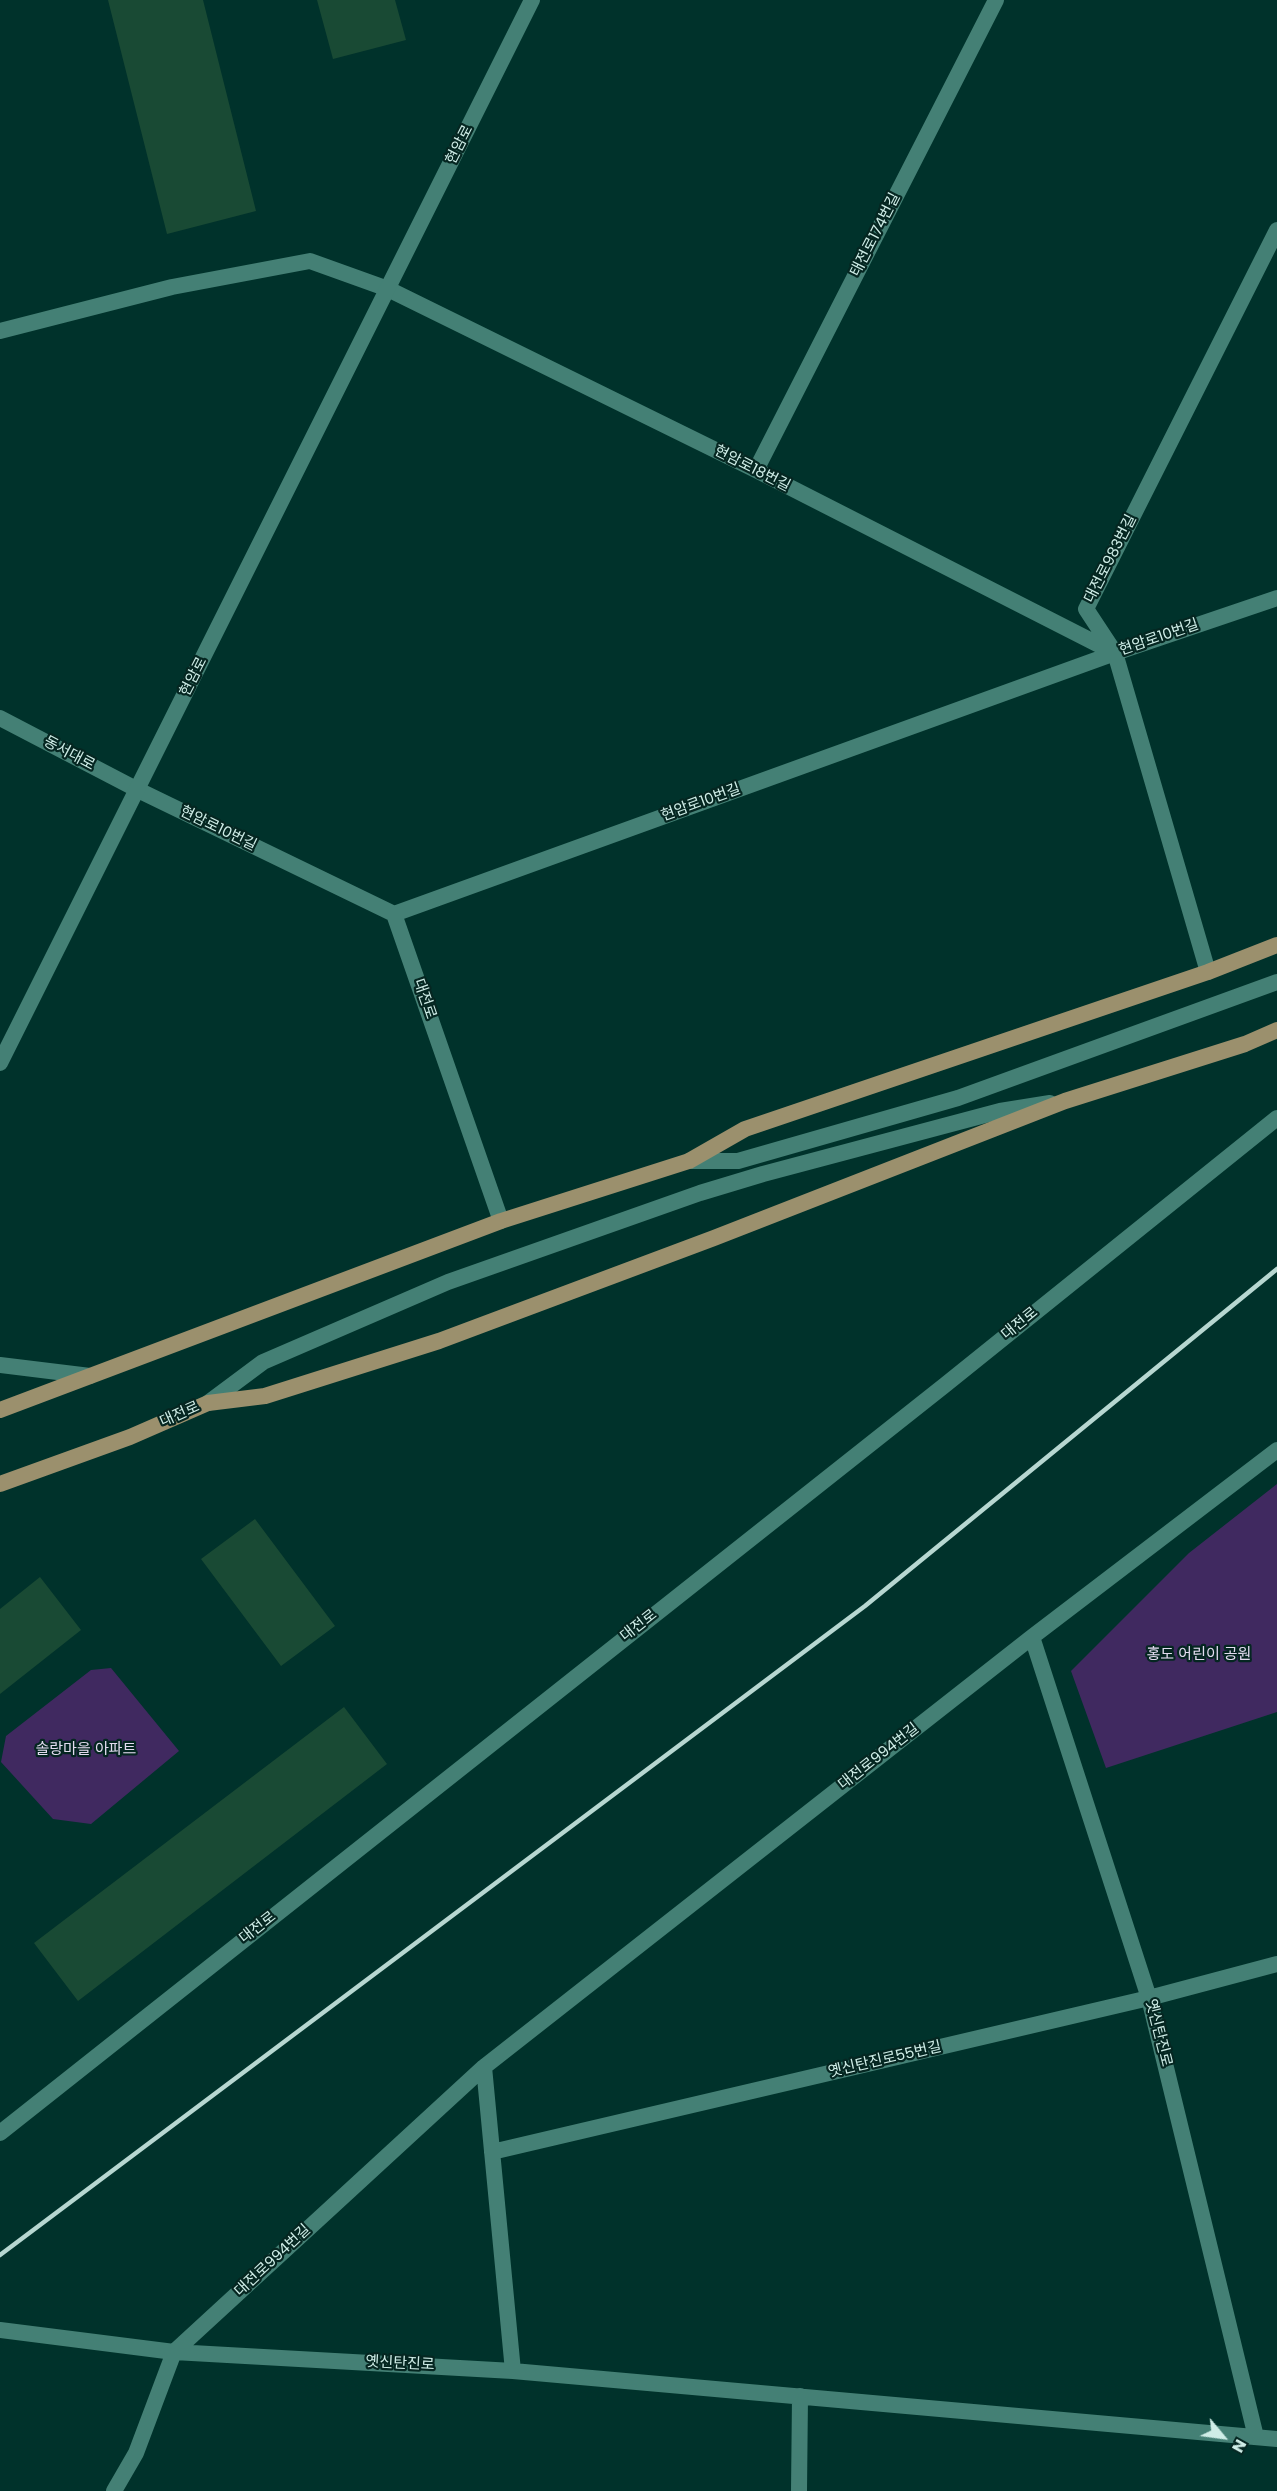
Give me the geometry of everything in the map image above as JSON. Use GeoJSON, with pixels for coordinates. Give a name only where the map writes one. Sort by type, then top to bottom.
{"type":"FeatureCollection","features":[{"type":"Feature","properties":{"kind":"main road"},"geometry":{"type":"LineString","coordinates":[[0,1410],[501,1221],[689,1161],[744,1129],[1208,972],[1277,945]]}},
{"type":"Feature","properties":{"kind":"main road","name":"대전로"},"geometry":{"type":"LineString","coordinates":[[0,1484],[130,1437],[207,1403],[265,1396],[439,1341],[714,1238],[1065,1101],[1245,1044],[1277,1030]]}},
{"type":"Feature","properties":{"kind":"street","name":"현암로"},"geometry":{"type":"LineString","coordinates":[[0,1064],[532,0]]}},
{"type":"Feature","properties":{"kind":"street","name":"태전로174번길"},"geometry":{"type":"LineString","coordinates":[[756,470],[996,0]]}},
{"type":"Feature","properties":{"kind":"street","name":"대전로983번길"},"geometry":{"type":"LineString","coordinates":[[1208,972],[1115,653],[1086,609],[1277,230]]}},
{"type":"Feature","properties":{"kind":"street"},"geometry":{"type":"LineString","coordinates":[[0,331],[172,287],[310,261],[388,289]]}},
{"type":"Feature","properties":{"kind":"street","name":"현암로18번길"},"geometry":{"type":"LineString","coordinates":[[388,289],[756,470],[1115,653]]}},
{"type":"Feature","properties":{"kind":"street","name":"현암로10번길"},"geometry":{"type":"LineString","coordinates":[[138,790],[394,914],[1115,653],[1277,598]]}},
{"type":"Feature","properties":{"kind":"street","name":"동서대로"},"geometry":{"type":"LineString","coordinates":[[0,718],[138,790]]}},
{"type":"Feature","properties":{"kind":"street","name":"대전로"},"geometry":{"type":"LineString","coordinates":[[394,914],[501,1221]]}},
{"type":"Feature","properties":{"kind":"street"},"geometry":{"type":"LineString","coordinates":[[689,1161],[738,1161],[958,1098],[1277,982]]}},
{"type":"Feature","properties":{"kind":"street"},"geometry":{"type":"LineString","coordinates":[[207,1403],[264,1362],[448,1282],[570,1238],[762,1174],[1000,1111],[1065,1101]]}},
{"type":"Feature","properties":{"kind":"street","name":"대전로"},"geometry":{"type":"LineString","coordinates":[[0,2133],[945,1385],[1277,1118]]}},
{"type":"Feature","properties":{"kind":"street"},"geometry":{"type":"LineString","coordinates":[[0,1365],[90,1376]]}},
{"type":"Feature","properties":{"kind":"street","name":"대전로994번길"},"geometry":{"type":"LineString","coordinates":[[114,2491],[136,2453],[174,2352],[484,2067],[1032,1637],[1277,1450]]}},
{"type":"Feature","properties":{"kind":"street","name":"옛신탄진로"},"geometry":{"type":"LineString","coordinates":[[1032,1637],[1149,1998],[1256,2437]]}},
{"type":"Feature","properties":{"kind":"street","name":"옛신탄진로55번길"},"geometry":{"type":"LineString","coordinates":[[492,2152],[1149,1998],[1277,1964]]}},
{"type":"Feature","properties":{"kind":"street"},"geometry":{"type":"LineString","coordinates":[[484,2067],[513,2371]]}},
{"type":"Feature","properties":{"kind":"street","name":"옛신탄진로"},"geometry":{"type":"LineString","coordinates":[[0,2330],[174,2352],[513,2371],[1277,2439]]}},
{"type":"Feature","properties":{"kind":"street"},"geometry":{"type":"LineString","coordinates":[[799,2491],[800,2396]]}},
{"type":"Feature","properties":{"kind":"green space","name":"홍도 어린이 공원"},"geometry":{"type":"Polygon","coordinates":[[[1277,1484],[1277,1712],[1106,1768],[1071,1671],[1189,1553],[1277,1484]]]}},
{"type":"Feature","properties":{"kind":"green space","name":"솔랑마을 아파트"},"geometry":{"type":"Polygon","coordinates":[[[111,1668],[179,1751],[91,1824],[53,1819],[1,1762],[6,1736],[91,1670],[111,1668]]]}},
{"type":"Feature","properties":{"kind":"building"},"geometry":{"type":"Polygon","coordinates":[[[108,0],[203,0],[256,211],[167,234],[108,0]]]}},
{"type":"Feature","properties":{"kind":"building"},"geometry":{"type":"Polygon","coordinates":[[[317,0],[395,0],[406,40],[333,59],[317,0]]]}},
{"type":"Feature","properties":{"kind":"building"},"geometry":{"type":"Polygon","coordinates":[[[255,1519],[335,1626],[281,1666],[201,1559],[255,1519]]]}},
{"type":"Feature","properties":{"kind":"building"},"geometry":{"type":"Polygon","coordinates":[[[40,1577],[81,1630],[0,1694],[0,1609],[40,1577]]]}},
{"type":"Feature","properties":{"kind":"building"},"geometry":{"type":"Polygon","coordinates":[[[344,1707],[387,1764],[78,2001],[34,1943],[344,1707]]]}},
{"type":"Feature","properties":{"kind":"railway"},"geometry":{"type":"LineString","coordinates":[[0,2255],[865,1606],[1277,1269]]}}]}
